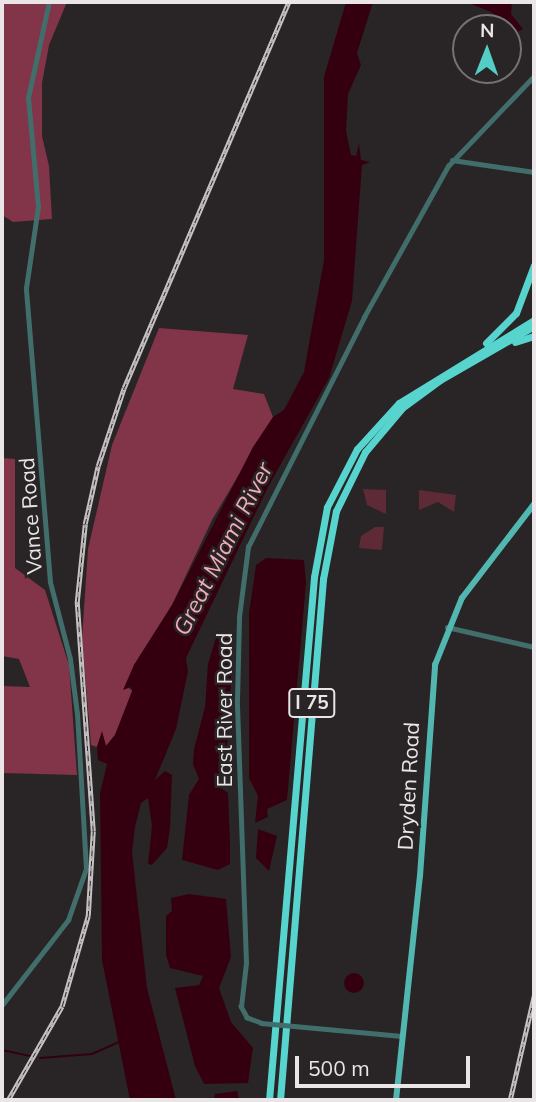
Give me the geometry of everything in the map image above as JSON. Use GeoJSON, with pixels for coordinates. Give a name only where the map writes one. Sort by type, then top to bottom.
{"type":"FeatureCollection","features":[{"type":"Feature","properties":{"kind":"highway"},"geometry":{"type":"LineString","coordinates":[[436,376],[506,326],[519,306],[534,265]]}},
{"type":"Feature","properties":{"kind":"highway","name":"I 75"},"geometry":{"type":"LineString","coordinates":[[269,1100],[319,535],[336,487],[363,441],[399,403],[436,376],[534,320]]}},
{"type":"Feature","properties":{"kind":"highway","name":"I 75"},"geometry":{"type":"LineString","coordinates":[[279,1100],[323,579],[332,525],[353,471],[386,425],[426,389],[534,326]]}},
{"type":"Feature","properties":{"kind":"highway"},"geometry":{"type":"LineString","coordinates":[[482,356],[534,336]]}},
{"type":"Feature","properties":{"kind":"main road","name":"Dryden Road"},"geometry":{"type":"LineString","coordinates":[[396,1100],[420,876],[432,678],[447,628],[474,580],[534,504]]}},
{"type":"Feature","properties":{"kind":"street","name":"Vance Road"},"geometry":{"type":"LineString","coordinates":[[2,1005],[68,920],[86,869],[77,714],[71,659],[50,582],[26,289],[38,207],[29,91],[49,2]]}},
{"type":"Feature","properties":{"kind":"street","name":"East River Road"},"geometry":{"type":"LineString","coordinates":[[402,1036],[261,1023],[247,1018],[241,1007],[246,963],[237,700],[247,554],[267,505],[331,389],[364,317],[452,160],[534,76]]}},
{"type":"Feature","properties":{"kind":"street"},"geometry":{"type":"LineString","coordinates":[[452,160],[534,172]]}},
{"type":"Feature","properties":{"kind":"street"},"geometry":{"type":"LineString","coordinates":[[447,628],[534,647]]}},
{"type":"Feature","properties":{"kind":"shaded area"},"geometry":{"type":"Polygon","coordinates":[[[2,2],[67,2],[49,45],[42,83],[42,136],[49,166],[52,219],[13,222],[2,215],[2,2]]]}},
{"type":"Feature","properties":{"kind":"shaded area"},"geometry":{"type":"Polygon","coordinates":[[[159,328],[248,335],[233,389],[264,394],[273,417],[212,520],[172,605],[134,665],[127,687],[133,691],[115,735],[106,746],[102,733],[97,747],[91,745],[82,639],[88,549],[112,445],[159,328]]]}},
{"type":"Feature","properties":{"kind":"shaded area"},"geometry":{"type":"Polygon","coordinates":[[[2,458],[15,459],[15,568],[45,590],[69,665],[77,775],[2,773],[2,686],[30,687],[19,659],[2,656],[2,458]]]}},
{"type":"Feature","properties":{"kind":"shaded area"},"geometry":{"type":"Polygon","coordinates":[[[363,489],[386,490],[386,514],[367,505],[363,489]]]}},
{"type":"Feature","properties":{"kind":"shaded area"},"geometry":{"type":"Polygon","coordinates":[[[419,490],[456,495],[454,512],[438,502],[419,510],[419,490]]]}},
{"type":"Feature","properties":{"kind":"shaded area"},"geometry":{"type":"Polygon","coordinates":[[[375,527],[384,527],[382,550],[359,548],[361,536],[375,527]]]}},
{"type":"Feature","properties":{"kind":"water","name":"Great Miami River"},"geometry":{"type":"Polygon","coordinates":[[[346,2],[373,2],[357,53],[361,65],[348,94],[346,131],[351,155],[356,156],[359,144],[361,160],[370,162],[362,165],[352,301],[329,378],[268,487],[186,658],[188,671],[176,729],[155,780],[165,771],[172,775],[167,848],[152,865],[148,864],[152,826],[148,798],[141,803],[132,852],[147,988],[176,1100],[130,1100],[102,960],[100,793],[107,764],[98,760],[97,747],[102,731],[106,746],[115,735],[132,691],[131,687],[123,690],[134,665],[172,605],[253,447],[273,417],[284,410],[304,372],[324,260],[324,77],[346,2]]]}},
{"type":"Feature","properties":{"kind":"water"},"geometry":{"type":"Polygon","coordinates":[[[466,2],[512,2],[511,14],[491,12],[466,2]]]}},
{"type":"Feature","properties":{"kind":"water"},"geometry":{"type":"Polygon","coordinates":[[[266,558],[304,560],[306,583],[287,800],[267,809],[268,817],[255,823],[258,796],[249,778],[249,613],[256,565],[266,558]]]}},
{"type":"Feature","properties":{"kind":"water"},"geometry":{"type":"Polygon","coordinates":[[[218,631],[231,640],[231,680],[227,759],[214,783],[228,793],[230,864],[218,870],[182,860],[189,795],[199,779],[193,764],[194,749],[205,707],[208,664],[218,631]]]}},
{"type":"Feature","properties":{"kind":"water"},"geometry":{"type":"Polygon","coordinates":[[[258,829],[277,836],[269,871],[256,858],[258,829]]]}},
{"type":"Feature","properties":{"kind":"water"},"geometry":{"type":"Polygon","coordinates":[[[189,894],[226,899],[231,957],[219,988],[231,1022],[253,1048],[248,1083],[204,1084],[195,1066],[175,988],[199,985],[203,976],[170,968],[166,955],[166,916],[172,911],[171,898],[189,894]]]}},
{"type":"Feature","properties":{"kind":"water"},"geometry":{"type":"Polygon","coordinates":[[[354,973],[361,976],[364,983],[361,990],[354,993],[347,990],[344,983],[347,976],[354,973]]]}},
{"type":"Feature","properties":{"kind":"water"},"geometry":{"type":"Polygon","coordinates":[[[237,1091],[239,1100],[214,1100],[215,1094],[237,1091]]]}},
{"type":"Feature","properties":{"kind":"waterway"},"geometry":{"type":"LineString","coordinates":[[40,1058],[92,1054],[121,1041]]}},
{"type":"Feature","properties":{"kind":"waterway"},"geometry":{"type":"LineString","coordinates":[[2,1050],[34,1057]]}},
{"type":"Feature","properties":{"kind":"railway"},"geometry":{"type":"LineString","coordinates":[[8,1100],[62,1006],[88,916],[93,831],[77,602],[85,524],[98,466],[124,388],[289,2]]}},
{"type":"Feature","properties":{"kind":"railway"},"geometry":{"type":"LineString","coordinates":[[510,1100],[534,996]]}}]}
